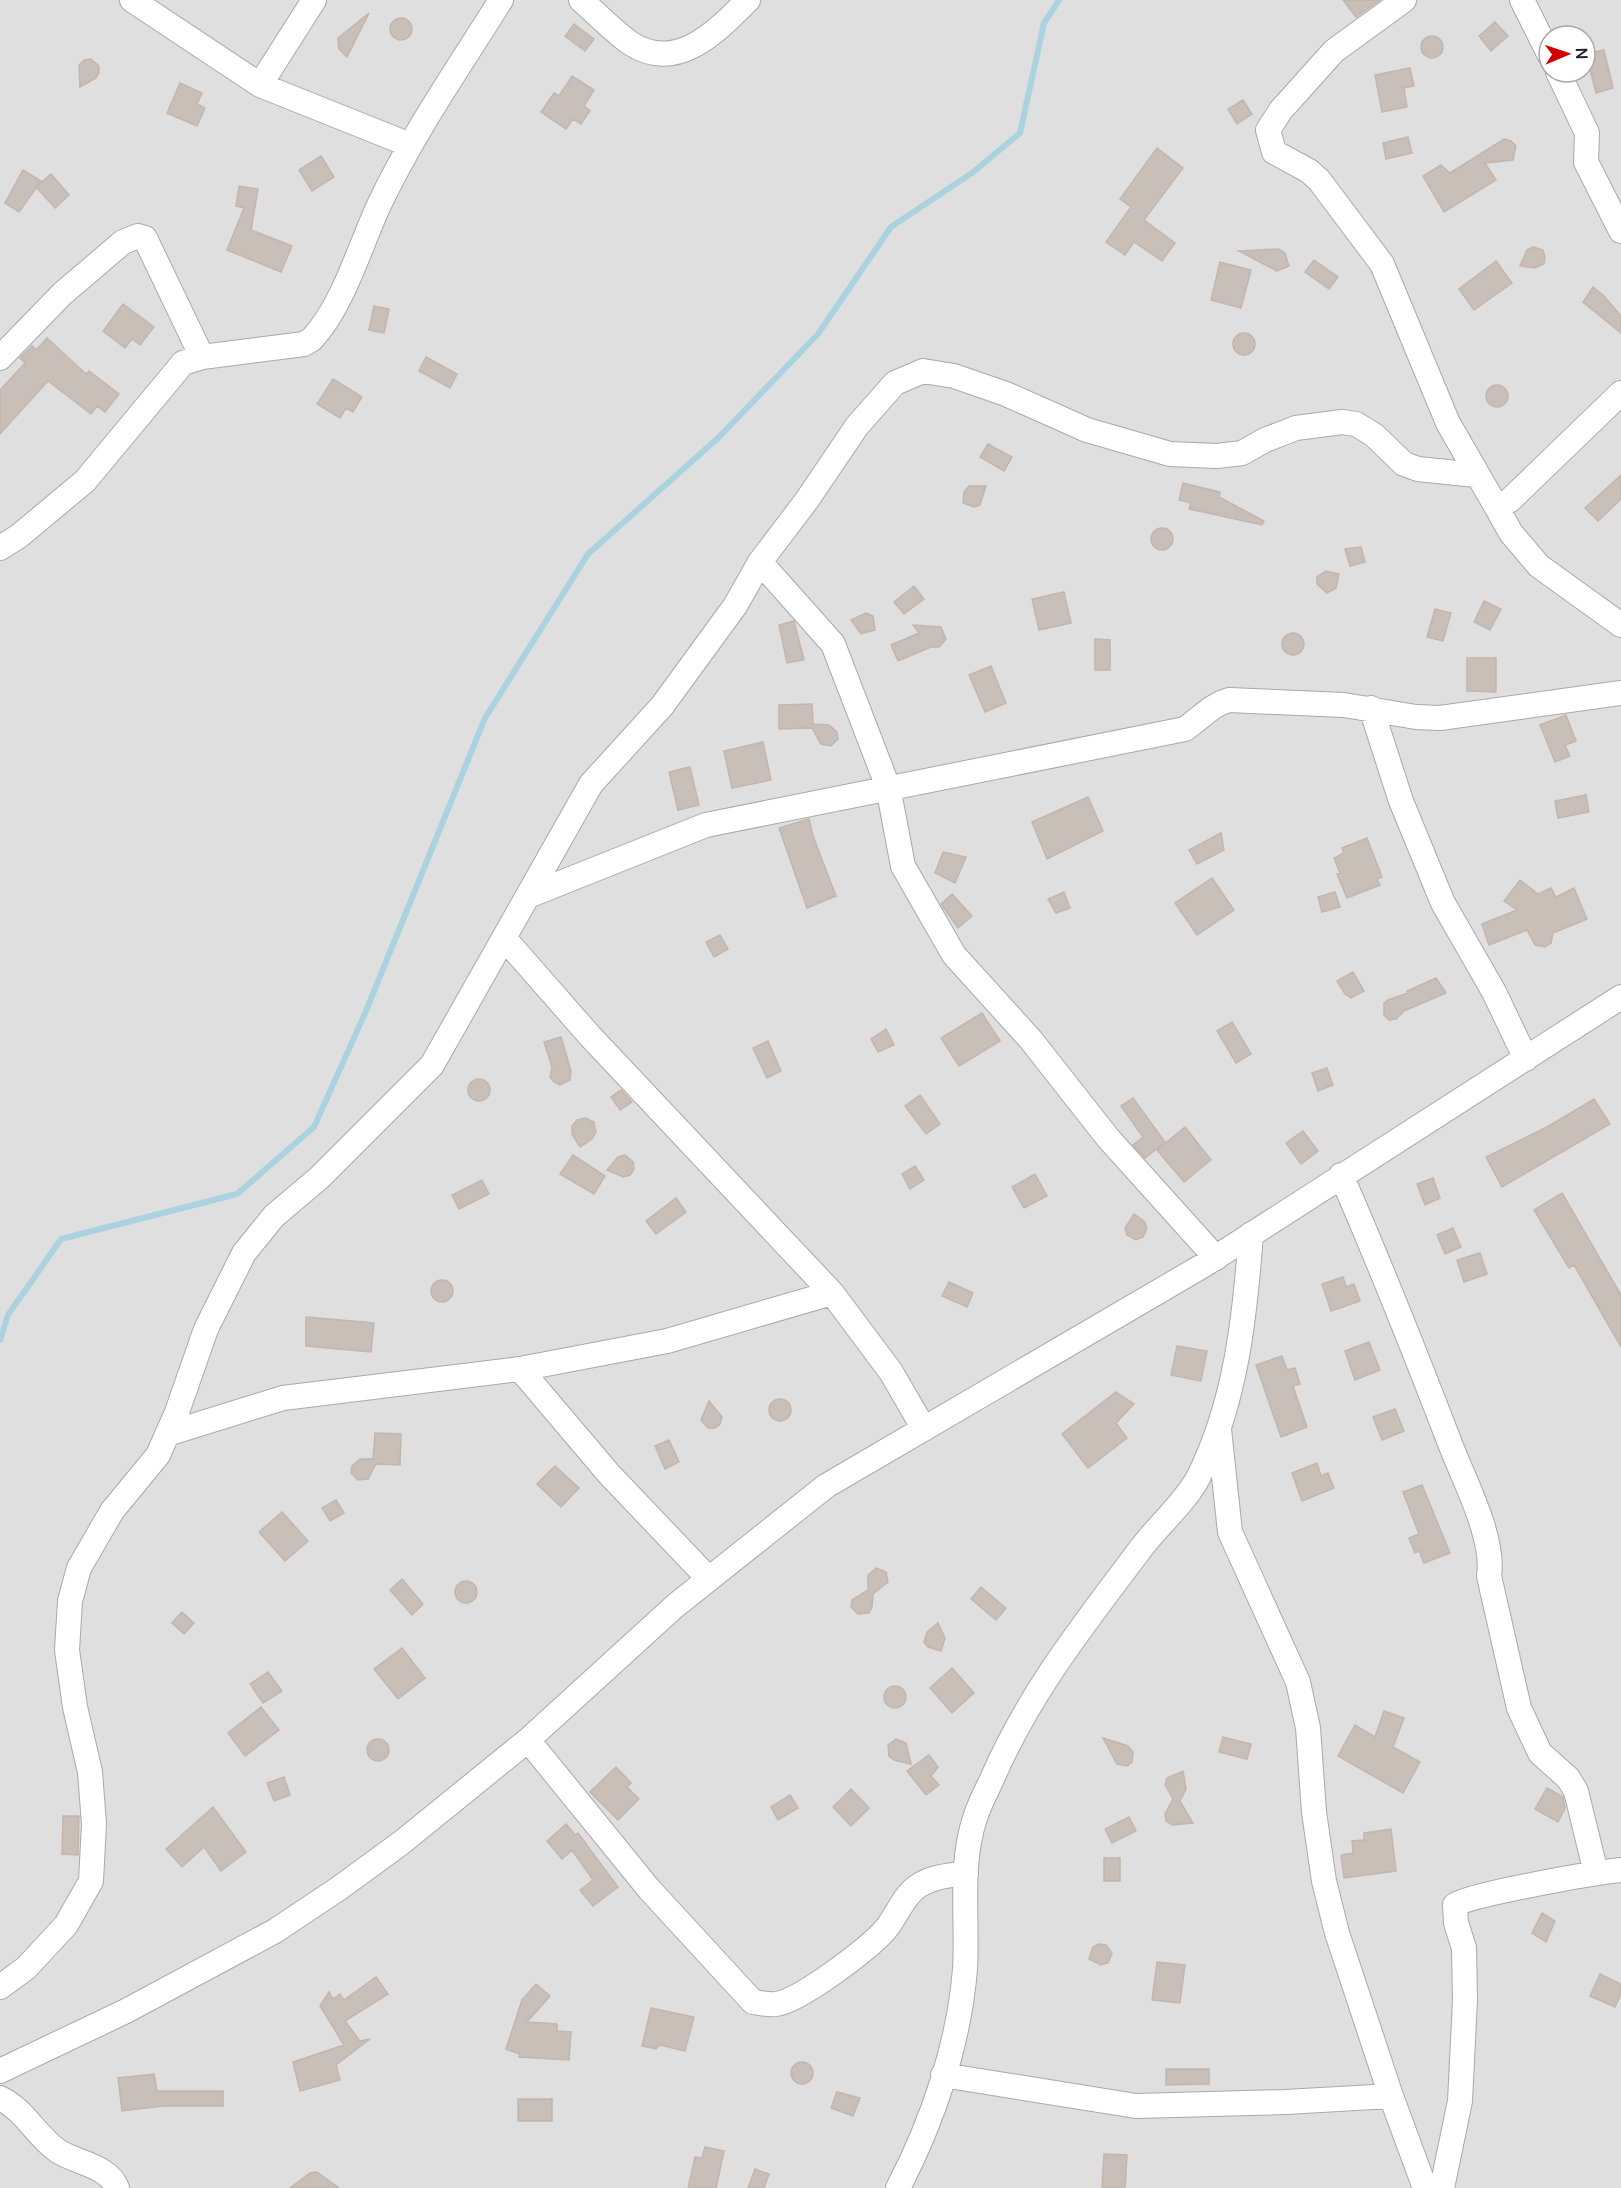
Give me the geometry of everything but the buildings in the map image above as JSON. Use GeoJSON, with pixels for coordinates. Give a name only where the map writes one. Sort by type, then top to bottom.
{"type":"FeatureCollection","features":[{"type":"Feature","properties":{"kind":"street"},"geometry":{"type":"LineString","coordinates":[[132,0],[260,85],[410,145]]}},
{"type":"Feature","properties":{"kind":"street"},"geometry":{"type":"LineString","coordinates":[[260,85],[314,0]]}},
{"type":"Feature","properties":{"kind":"street"},"geometry":{"type":"LineString","coordinates":[[0,548],[20,536],[85,481],[183,363],[202,357],[304,344],[312,339],[349,277],[379,205],[410,145],[501,0]]}},
{"type":"Feature","properties":{"kind":"street"},"geometry":{"type":"LineString","coordinates":[[581,0],[631,44],[650,52],[672,55],[695,46],[720,29],[748,0]]}},
{"type":"Feature","properties":{"kind":"street"},"geometry":{"type":"LineString","coordinates":[[1404,0],[1334,51],[1281,110],[1269,130],[1269,141],[1274,152],[1309,171],[1318,180],[1382,264],[1448,423],[1511,533],[1539,566],[1621,625]]}},
{"type":"Feature","properties":{"kind":"street"},"geometry":{"type":"LineString","coordinates":[[1522,0],[1537,30]]}},
{"type":"Feature","properties":{"kind":"street"},"geometry":{"type":"LineString","coordinates":[[1564,84],[1587,133],[1586,162],[1621,231]]}},
{"type":"Feature","properties":{"kind":"street"},"geometry":{"type":"LineString","coordinates":[[0,358],[62,294],[123,242],[138,236],[145,238],[202,357]]}},
{"type":"Feature","properties":{"kind":"street"},"geometry":{"type":"LineString","coordinates":[[0,1987],[27,1968],[66,1925],[91,1881],[93,1814],[90,1772],[75,1707],[67,1650],[70,1601],[78,1568],[112,1511],[158,1455],[206,1329],[244,1253],[274,1216],[319,1178],[432,1065],[591,784],[662,706],[735,606],[759,562],[807,500],[857,426],[895,383],[923,371],[954,376],[1006,394],[1087,430],[1170,454],[1217,456],[1242,453],[1265,440],[1296,428],[1342,422],[1356,424],[1374,435],[1404,464],[1418,469],[1476,475]]}},
{"type":"Feature","properties":{"kind":"street"},"geometry":{"type":"LineString","coordinates":[[1497,508],[1510,501],[1621,393]]}},
{"type":"Feature","properties":{"kind":"street"},"geometry":{"type":"LineString","coordinates":[[759,562],[833,644],[888,787],[903,866],[954,955],[1031,1040],[1108,1138],[1216,1258]]}},
{"type":"Feature","properties":{"kind":"street"},"geometry":{"type":"LineString","coordinates":[[528,896],[706,825],[1185,729],[1202,718],[1214,704],[1229,700],[1371,708],[1416,717],[1440,718],[1621,693]]}},
{"type":"Feature","properties":{"kind":"street"},"geometry":{"type":"LineString","coordinates":[[1371,708],[1401,801],[1443,903],[1494,993],[1526,1059]]}},
{"type":"Feature","properties":{"kind":"street"},"geometry":{"type":"LineString","coordinates":[[505,939],[590,1036],[832,1293],[891,1372],[924,1429]]}},
{"type":"Feature","properties":{"kind":"street"},"geometry":{"type":"LineString","coordinates":[[0,2071],[126,2011],[274,1931],[338,1889],[400,1843],[528,1740],[708,1578],[826,1486],[1216,1258],[1341,1175],[1621,997]]}},
{"type":"Feature","properties":{"kind":"street"},"geometry":{"type":"LineString","coordinates":[[1341,1175],[1382,1268],[1475,1508],[1490,1554],[1489,1576],[1519,1708],[1540,1753],[1568,1778],[1576,1791],[1596,1873]]}},
{"type":"Feature","properties":{"kind":"street"},"geometry":{"type":"LineString","coordinates":[[898,2188],[915,2157],[943,2075],[962,1990],[966,1873],[974,1819],[1009,1740],[1052,1666],[1152,1534],[1197,1480],[1219,1426],[1244,1325],[1251,1234]]}},
{"type":"Feature","properties":{"kind":"street"},"geometry":{"type":"LineString","coordinates":[[167,1434],[283,1398],[520,1369],[667,1341],[832,1293]]}},
{"type":"Feature","properties":{"kind":"street"},"geometry":{"type":"LineString","coordinates":[[520,1369],[609,1474],[708,1578]]}},
{"type":"Feature","properties":{"kind":"street"},"geometry":{"type":"LineString","coordinates":[[1219,1426],[1230,1532],[1298,1682],[1308,1728],[1314,1812],[1324,1881],[1337,1932],[1391,2096],[1425,2188]]}},
{"type":"Feature","properties":{"kind":"street"},"geometry":{"type":"LineString","coordinates":[[528,1740],[649,1889],[753,2002],[777,2004],[807,1990],[864,1950],[885,1930],[904,1900],[917,1887],[934,1878],[966,1873]]}},
{"type":"Feature","properties":{"kind":"street"},"geometry":{"type":"LineString","coordinates":[[1442,2188],[1460,2101],[1465,2000],[1464,1948],[1456,1923],[1455,1905],[1464,1900],[1621,1870]]}},
{"type":"Feature","properties":{"kind":"street"},"geometry":{"type":"LineString","coordinates":[[943,2075],[1136,2106],[1391,2096]]}},
{"type":"Feature","properties":{"kind":"street"},"geometry":{"type":"LineString","coordinates":[[0,2098],[13,2104],[58,2151],[100,2170],[115,2182],[117,2188]]}},
{"type":"Feature","properties":{"kind":"shaded area"},"geometry":{"type":"Polygon","coordinates":[[[0,0],[1621,0],[1621,2188],[0,2188],[0,0]]]}},
{"type":"Feature","properties":{"kind":"waterway"},"geometry":{"type":"LineString","coordinates":[[0,1340],[8,1315],[61,1239],[237,1194],[314,1127],[366,1011],[485,718],[588,554],[718,438],[818,334],[891,227],[972,173],[1020,133],[1044,23],[1059,0]]}}]}
